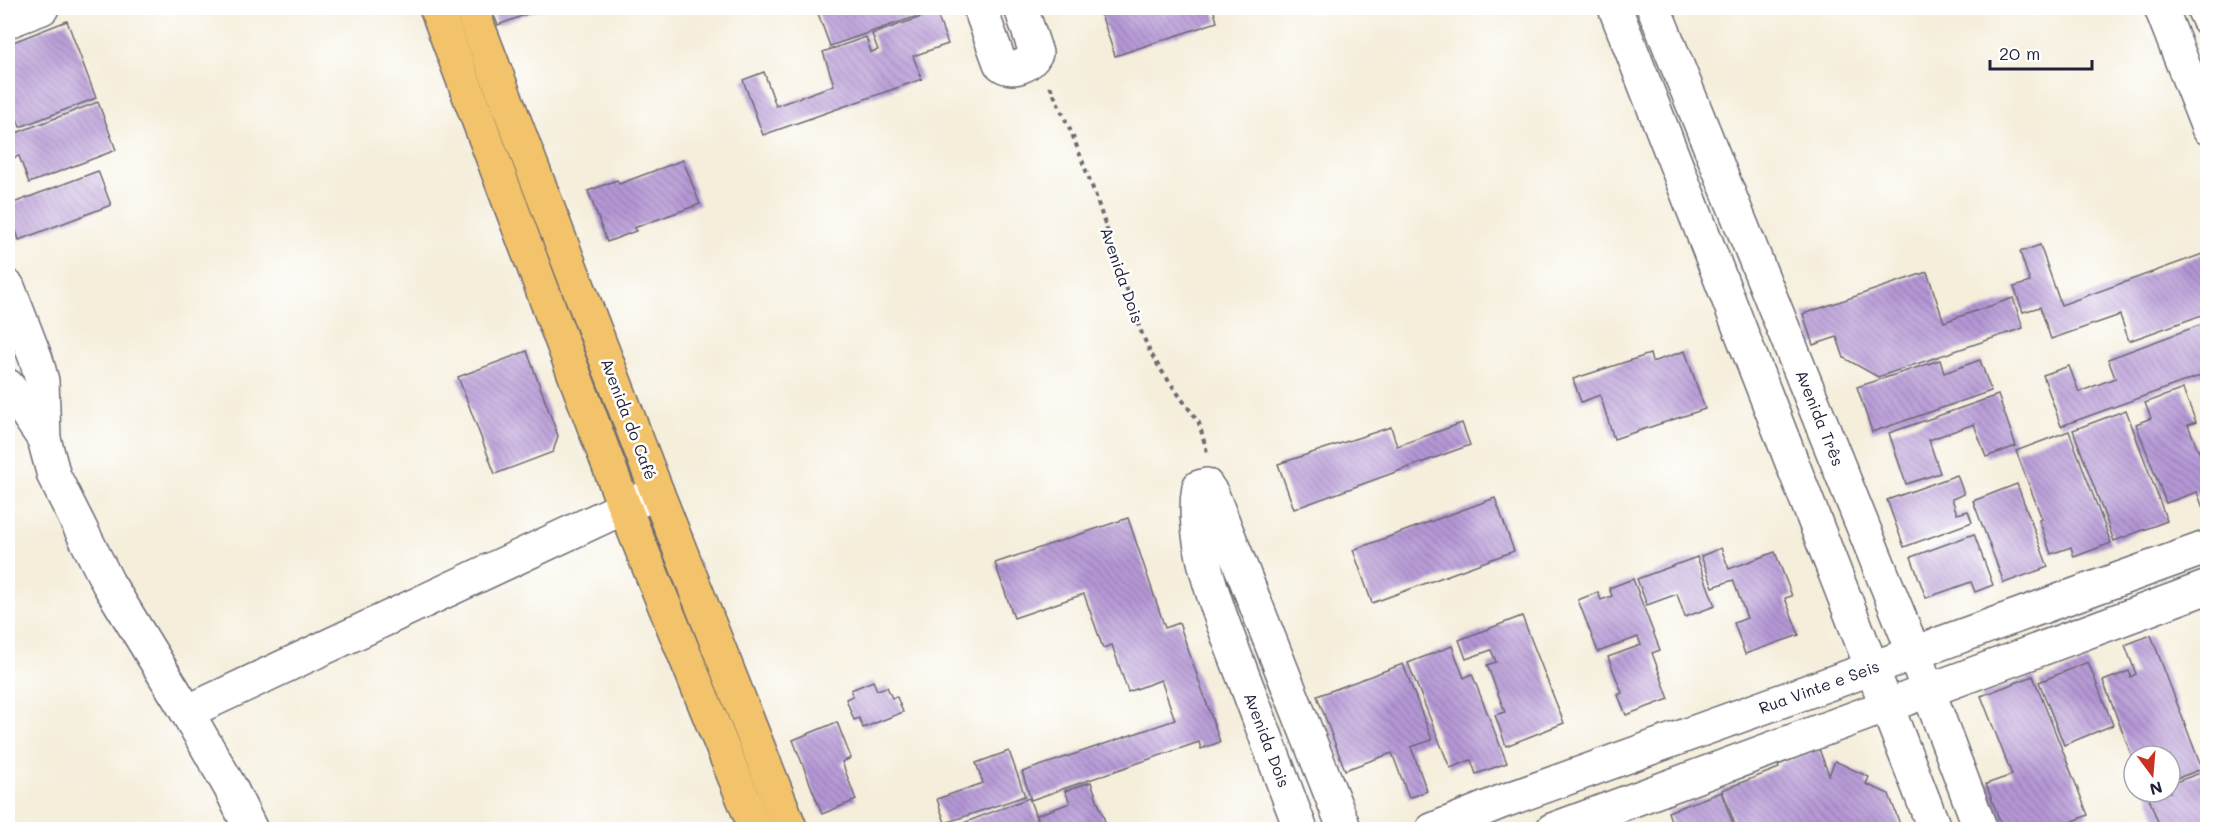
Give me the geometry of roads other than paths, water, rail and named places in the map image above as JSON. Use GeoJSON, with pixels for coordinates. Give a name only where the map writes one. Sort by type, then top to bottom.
{"type":"FeatureCollection","features":[{"type":"Feature","properties":{"kind":"main road"},"geometry":{"type":"LineString","coordinates":[[436,8],[624,506],[756,830]]}},
{"type":"Feature","properties":{"kind":"main road","name":"Avenida do Café"},"geometry":{"type":"LineString","coordinates":[[471,8],[657,492],[791,830]]}},
{"type":"Feature","properties":{"kind":"street"},"geometry":{"type":"LineString","coordinates":[[8,21],[42,8]]}},
{"type":"Feature","properties":{"kind":"street"},"geometry":{"type":"LineString","coordinates":[[980,8],[1002,66],[1015,68],[1027,64],[1035,56],[1021,8]]}},
{"type":"Feature","properties":{"kind":"street"},"geometry":{"type":"LineString","coordinates":[[1615,8],[1935,830]]}},
{"type":"Feature","properties":{"kind":"street","name":"Avenida Três"},"geometry":{"type":"LineString","coordinates":[[1654,8],[1914,653],[1981,830]]}},
{"type":"Feature","properties":{"kind":"street"},"geometry":{"type":"LineString","coordinates":[[2161,8],[2208,128]]}},
{"type":"Feature","properties":{"kind":"street"},"geometry":{"type":"LineString","coordinates":[[2203,8],[2208,19]]}},
{"type":"Feature","properties":{"kind":"street"},"geometry":{"type":"LineString","coordinates":[[8,287],[15,330],[36,359],[42,381],[44,439],[54,476],[108,583],[187,712],[230,787],[250,830]]}},
{"type":"Feature","properties":{"kind":"street"},"geometry":{"type":"LineString","coordinates":[[8,386],[44,439]]}},
{"type":"Feature","properties":{"kind":"street","name":"Avenida Dois"},"geometry":{"type":"LineString","coordinates":[[1301,830],[1220,614],[1207,573],[1200,533],[1197,498],[1199,487],[1206,485],[1209,489],[1346,830]]}},
{"type":"Feature","properties":{"kind":"street"},"geometry":{"type":"LineString","coordinates":[[187,712],[657,492]]}},
{"type":"Feature","properties":{"kind":"street","name":"Rua Vinte e Seis"},"geometry":{"type":"LineString","coordinates":[[1432,830],[1501,802],[2208,547]]}},
{"type":"Feature","properties":{"kind":"street"},"geometry":{"type":"LineString","coordinates":[[1552,830],[2208,587]]}}]}
